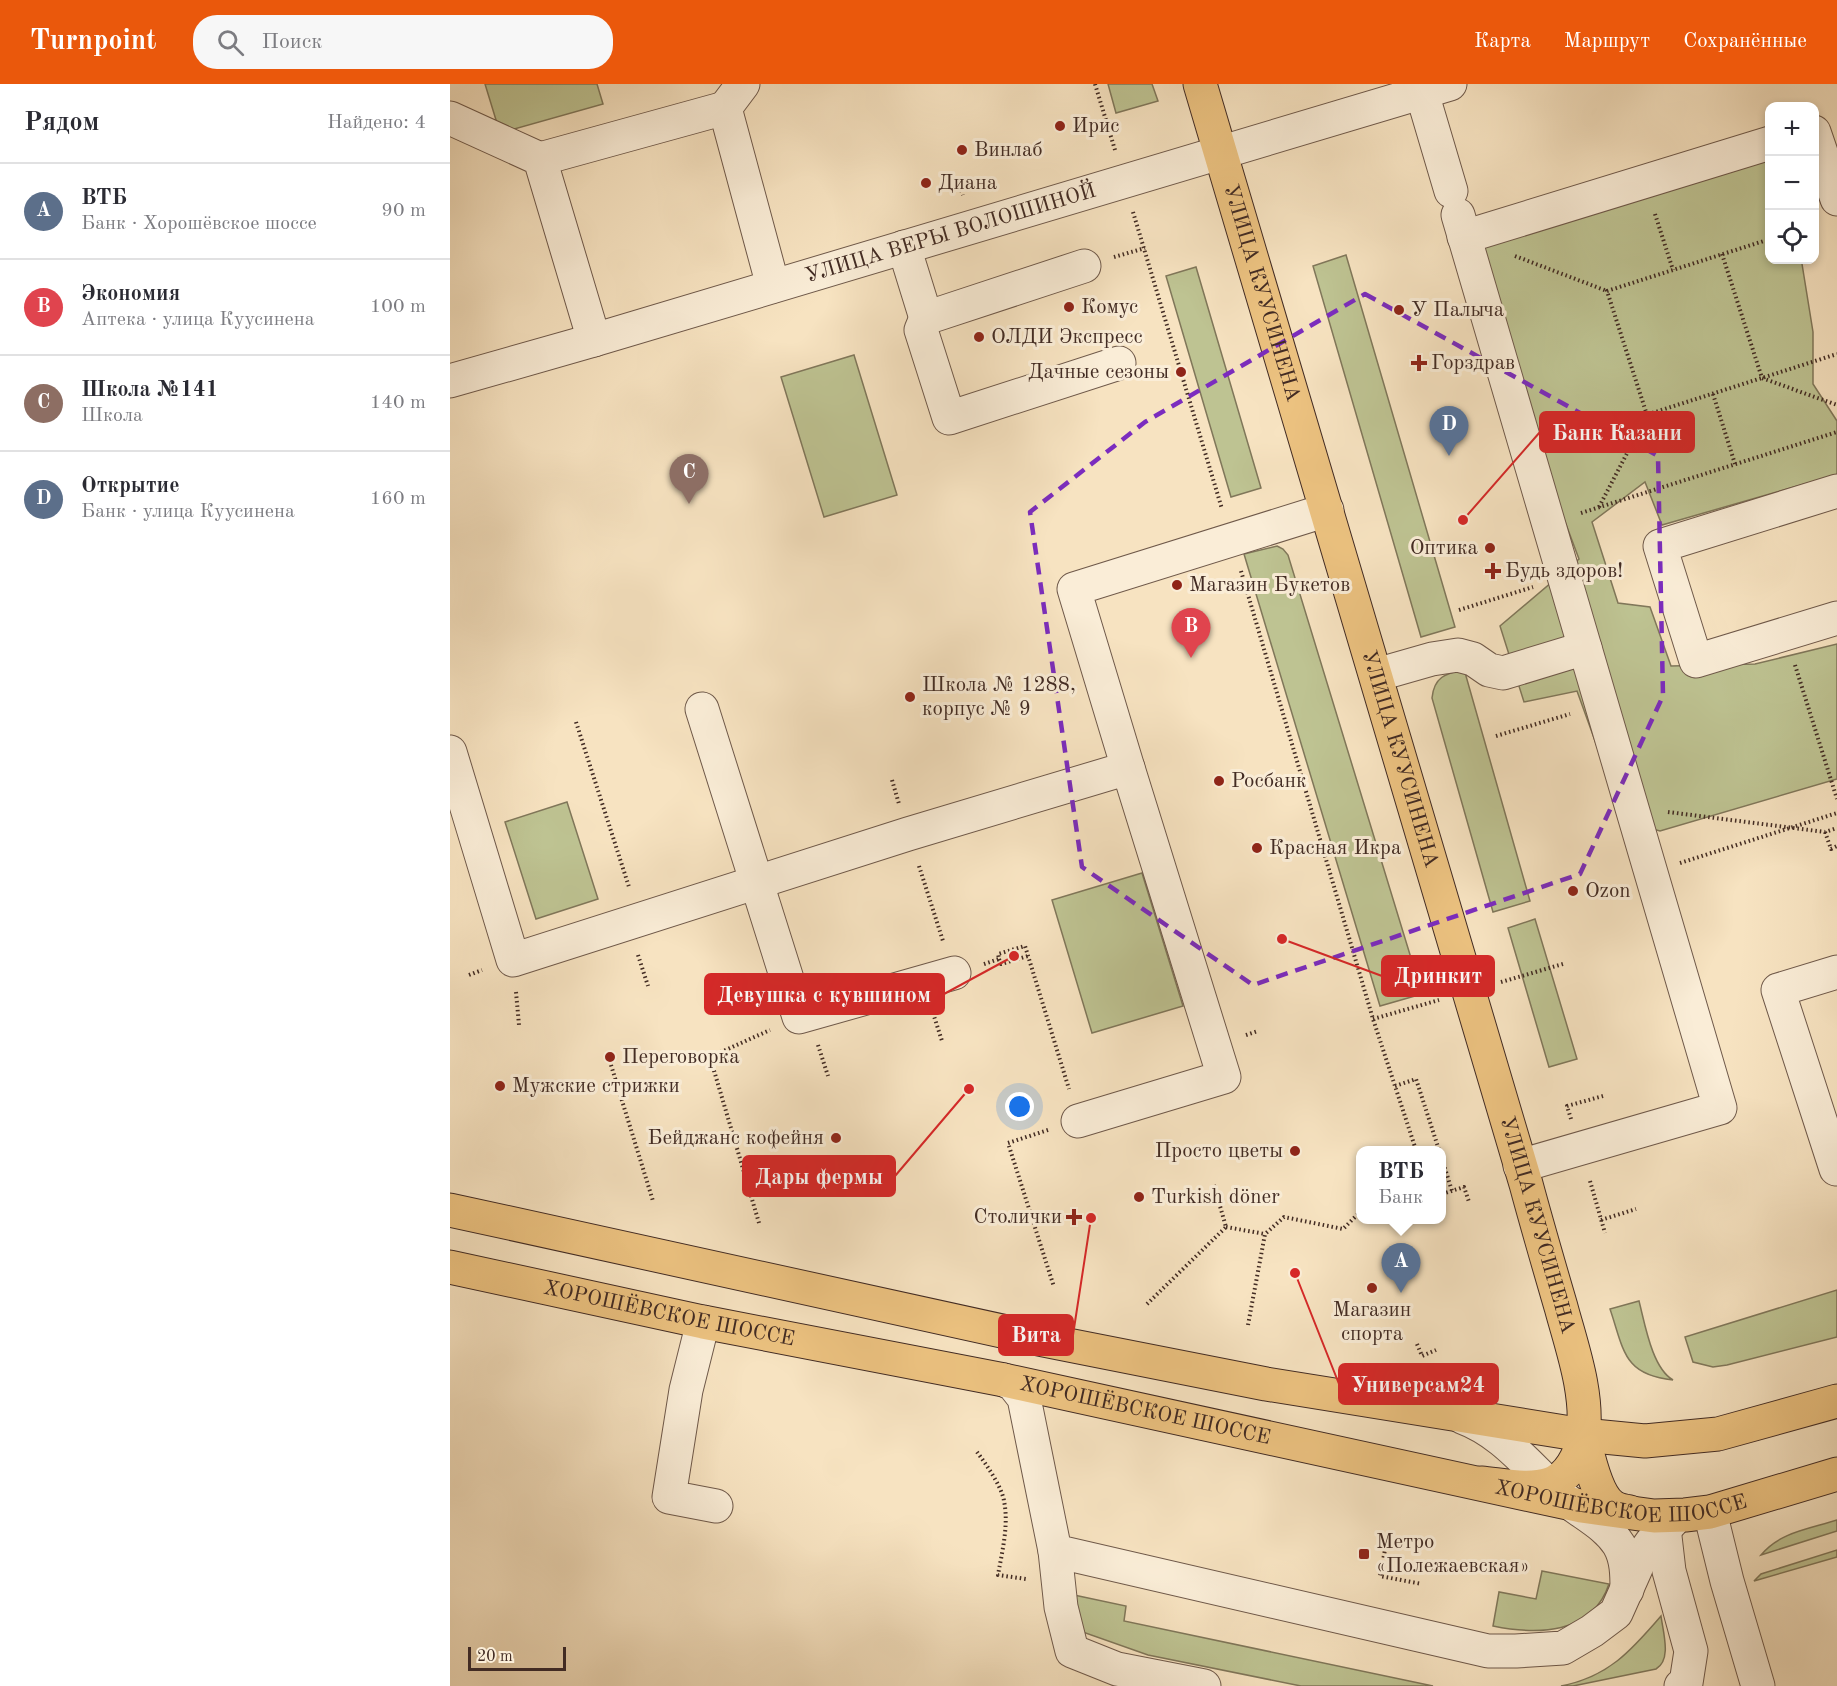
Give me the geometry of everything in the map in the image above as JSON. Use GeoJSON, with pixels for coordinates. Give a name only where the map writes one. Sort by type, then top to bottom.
{"type":"FeatureCollection","features":[{"type":"Feature","properties":{"kind":"main road","name":"УЛИЦА КУУСИНЕНА"},"geometry":{"type":"LineString","coordinates":[[1200,84],[1376,675],[1575,1358],[1582,1390],[1583,1435]]}},
{"type":"Feature","properties":{"kind":"main road"},"geometry":{"type":"LineString","coordinates":[[450,1210],[1043,1340],[1266,1384],[1583,1435],[1645,1441],[1699,1436],[1745,1427],[1837,1401]]}},
{"type":"Feature","properties":{"kind":"main road","name":"ХОРОШЁВСКОЕ ШОССЕ"},"geometry":{"type":"LineString","coordinates":[[450,1267],[703,1322],[1004,1380],[1481,1483],[1528,1486],[1661,1520],[1710,1512],[1837,1474]]}},
{"type":"Feature","properties":{"kind":"main road"},"geometry":{"type":"LineString","coordinates":[[1559,1493],[1567,1471],[1575,1462],[1583,1435]]}},
{"type":"Feature","properties":{"kind":"main road"},"geometry":{"type":"LineString","coordinates":[[1583,1435],[1590,1462],[1605,1498],[1612,1506],[1661,1520]]}},
{"type":"Feature","properties":{"kind":"street","name":"УЛИЦА ВЕРЫ ВОЛОШИНОЙ"},"geometry":{"type":"LineString","coordinates":[[450,381],[1221,153],[1425,89]]}},
{"type":"Feature","properties":{"kind":"street"},"geometry":{"type":"LineString","coordinates":[[1425,89],[1457,214],[1720,1108],[1520,1166]]}},
{"type":"Feature","properties":{"kind":"street"},"geometry":{"type":"LineString","coordinates":[[450,118],[540,159],[734,96],[773,286]]}},
{"type":"Feature","properties":{"kind":"street"},"geometry":{"type":"LineString","coordinates":[[1457,214],[1765,144]]}},
{"type":"Feature","properties":{"kind":"street"},"geometry":{"type":"LineString","coordinates":[[1819,144],[1837,199]]}},
{"type":"Feature","properties":{"kind":"street"},"geometry":{"type":"LineString","coordinates":[[540,159],[594,340]]}},
{"type":"Feature","properties":{"kind":"street"},"geometry":{"type":"LineString","coordinates":[[904,247],[926,318],[921,330],[949,418],[1119,363]]}},
{"type":"Feature","properties":{"kind":"street"},"geometry":{"type":"LineString","coordinates":[[926,318],[1084,266]]}},
{"type":"Feature","properties":{"kind":"street"},"geometry":{"type":"LineString","coordinates":[[1837,491],[1660,546],[1696,661],[1837,618]]}},
{"type":"Feature","properties":{"kind":"street"},"geometry":{"type":"LineString","coordinates":[[1078,1121],[1224,1077],[1074,589],[1327,510]]}},
{"type":"Feature","properties":{"kind":"street"},"geometry":{"type":"LineString","coordinates":[[1376,675],[1432,659],[1458,655],[1473,659],[1488,670],[1503,673],[1585,648]]}},
{"type":"Feature","properties":{"kind":"street"},"geometry":{"type":"LineString","coordinates":[[702,709],[799,1017],[954,973]]}},
{"type":"Feature","properties":{"kind":"street"},"geometry":{"type":"LineString","coordinates":[[450,752],[513,960],[908,834],[1128,768]]}},
{"type":"Feature","properties":{"kind":"street"},"geometry":{"type":"LineString","coordinates":[[1836,1169],[1778,990],[1837,972]]}},
{"type":"Feature","properties":{"kind":"street"},"geometry":{"type":"LineString","coordinates":[[703,1322],[686,1390],[669,1497],[716,1506]]}},
{"type":"Feature","properties":{"kind":"street"},"geometry":{"type":"LineString","coordinates":[[1004,1380],[1013,1384],[1024,1398],[1054,1551],[1061,1607],[1072,1651],[1117,1669],[1204,1686]]}},
{"type":"Feature","properties":{"kind":"street"},"geometry":{"type":"LineString","coordinates":[[1455,1414],[1489,1429],[1509,1444],[1559,1493],[1598,1522],[1619,1545],[1627,1569],[1627,1590]]}},
{"type":"Feature","properties":{"kind":"street"},"geometry":{"type":"LineString","coordinates":[[1710,1512],[1725,1575],[1758,1686]]}},
{"type":"Feature","properties":{"kind":"street"},"geometry":{"type":"LineString","coordinates":[[1054,1551],[1488,1651],[1516,1651],[1563,1648],[1616,1613],[1641,1557],[1651,1543],[1661,1520]]}},
{"type":"Feature","properties":{"kind":"street"},"geometry":{"type":"LineString","coordinates":[[1661,1520],[1669,1570],[1691,1651],[1686,1683],[1682,1686]]}},
{"type":"Feature","properties":{"kind":"path"},"geometry":{"type":"LineString","coordinates":[[1095,84],[1370,1008],[1415,1146]]}},
{"type":"Feature","properties":{"kind":"path"},"geometry":{"type":"LineString","coordinates":[[1654,212],[1673,270]]}},
{"type":"Feature","properties":{"kind":"path"},"geometry":{"type":"LineString","coordinates":[[1506,253],[1607,291],[1765,241]]}},
{"type":"Feature","properties":{"kind":"path"},"geometry":{"type":"LineString","coordinates":[[1722,254],[1762,378]]}},
{"type":"Feature","properties":{"kind":"path"},"geometry":{"type":"LineString","coordinates":[[1599,507],[1647,415],[1607,291]]}},
{"type":"Feature","properties":{"kind":"path"},"geometry":{"type":"LineString","coordinates":[[1528,453],[1837,354]]}},
{"type":"Feature","properties":{"kind":"path"},"geometry":{"type":"LineString","coordinates":[[1762,378],[1837,405]]}},
{"type":"Feature","properties":{"kind":"path"},"geometry":{"type":"LineString","coordinates":[[1713,394],[1735,464]]}},
{"type":"Feature","properties":{"kind":"path"},"geometry":{"type":"LineString","coordinates":[[1578,514],[1837,432]]}},
{"type":"Feature","properties":{"kind":"path"},"geometry":{"type":"LineString","coordinates":[[1459,609],[1564,578]]}},
{"type":"Feature","properties":{"kind":"path"},"geometry":{"type":"LineString","coordinates":[[1785,634],[1837,799]]}},
{"type":"Feature","properties":{"kind":"path"},"geometry":{"type":"LineString","coordinates":[[1496,736],[1602,704]]}},
{"type":"Feature","properties":{"kind":"path"},"geometry":{"type":"LineString","coordinates":[[576,722],[640,921]]}},
{"type":"Feature","properties":{"kind":"path"},"geometry":{"type":"LineString","coordinates":[[892,780],[954,973],[999,959]]}},
{"type":"Feature","properties":{"kind":"path"},"geometry":{"type":"LineString","coordinates":[[1680,813],[1825,832],[1837,828]]}},
{"type":"Feature","properties":{"kind":"path"},"geometry":{"type":"LineString","coordinates":[[1695,858],[1837,813]]}},
{"type":"Feature","properties":{"kind":"path"},"geometry":{"type":"LineString","coordinates":[[1825,832],[1831,849],[1837,846]]}},
{"type":"Feature","properties":{"kind":"path"},"geometry":{"type":"LineString","coordinates":[[1028,956],[1001,964],[998,954],[1025,946],[1078,1121],[1008,1143],[1054,1287]]}},
{"type":"Feature","properties":{"kind":"path"},"geometry":{"type":"LineString","coordinates":[[759,1223],[710,1057],[799,1017]]}},
{"type":"Feature","properties":{"kind":"path"},"geometry":{"type":"LineString","coordinates":[[611,1065],[653,1201]]}},
{"type":"Feature","properties":{"kind":"path"},"geometry":{"type":"LineString","coordinates":[[1395,1086],[1416,1079],[1438,1146]]}},
{"type":"Feature","properties":{"kind":"path"},"geometry":{"type":"LineString","coordinates":[[1446,1171],[1452,1191]]}},
{"type":"Feature","properties":{"kind":"path"},"geometry":{"type":"LineString","coordinates":[[1214,1185],[1226,1227]]}},
{"type":"Feature","properties":{"kind":"path"},"geometry":{"type":"LineString","coordinates":[[1446,1193],[1464,1187],[1469,1202]]}},
{"type":"Feature","properties":{"kind":"path"},"geometry":{"type":"LineString","coordinates":[[1601,1220],[1636,1209]]}},
{"type":"Feature","properties":{"kind":"path"},"geometry":{"type":"LineString","coordinates":[[1248,1325],[1265,1234],[1284,1217],[1343,1229],[1356,1216]]}},
{"type":"Feature","properties":{"kind":"path"},"geometry":{"type":"LineString","coordinates":[[1226,1227],[1265,1234]]}},
{"type":"Feature","properties":{"kind":"path"},"geometry":{"type":"LineString","coordinates":[[1147,1304],[1226,1227]]}},
{"type":"Feature","properties":{"kind":"path"},"geometry":{"type":"LineString","coordinates":[[1417,1344],[1422,1356],[1436,1350]]}},
{"type":"Feature","properties":{"kind":"path"},"geometry":{"type":"LineString","coordinates":[[977,1452],[986,1464],[1004,1500],[1005,1535],[998,1575],[1058,1584]]}},
{"type":"Feature","properties":{"kind":"path"},"geometry":{"type":"LineString","coordinates":[[1388,1534],[1380,1576],[1422,1584]]}},
{"type":"Feature","properties":{"kind":"highlighted area"},"geometry":{"type":"Polygon","coordinates":[[[1365,294],[1658,456],[1663,696],[1580,874],[1253,985],[1082,867],[1030,512],[1145,422],[1365,294]]]}},
{"type":"Feature","properties":{"kind":"green space"},"geometry":{"type":"Polygon","coordinates":[[[485,84],[597,84],[603,104],[500,133],[485,84]]]}},
{"type":"Feature","properties":{"kind":"green space"},"geometry":{"type":"Polygon","coordinates":[[[1108,84],[1152,84],[1158,101],[1116,113],[1108,84]]]}},
{"type":"Feature","properties":{"kind":"green space"},"geometry":{"type":"Polygon","coordinates":[[[1759,135],[1765,154],[1765,264],[1802,264],[1813,332],[1813,384],[1837,421],[1837,481],[1808,483],[1662,525],[1645,482],[1592,522],[1618,603],[1650,607],[1671,666],[1755,664],[1837,644],[1837,779],[1660,831],[1624,821],[1577,691],[1524,702],[1500,626],[1579,559],[1546,471],[1449,236],[1759,135]]]}},
{"type":"Feature","properties":{"kind":"green space"},"geometry":{"type":"Polygon","coordinates":[[[1346,255],[1455,627],[1421,637],[1313,266],[1346,255]]]}},
{"type":"Feature","properties":{"kind":"green space"},"geometry":{"type":"Polygon","coordinates":[[[1196,267],[1261,488],[1231,497],[1166,276],[1196,267]]]}},
{"type":"Feature","properties":{"kind":"green space"},"geometry":{"type":"Polygon","coordinates":[[[854,355],[897,495],[824,517],[781,377],[854,355]]]}},
{"type":"Feature","properties":{"kind":"green space"},"geometry":{"type":"Polygon","coordinates":[[[1277,546],[1288,555],[1422,994],[1380,1006],[1244,554],[1277,546]]]}},
{"type":"Feature","properties":{"kind":"green space"},"geometry":{"type":"Polygon","coordinates":[[[1464,669],[1530,901],[1493,912],[1432,698],[1438,681],[1451,673],[1464,669]]]}},
{"type":"Feature","properties":{"kind":"green space"},"geometry":{"type":"Polygon","coordinates":[[[567,802],[598,899],[536,919],[505,822],[567,802]]]}},
{"type":"Feature","properties":{"kind":"green space"},"geometry":{"type":"Polygon","coordinates":[[[1142,873],[1183,1006],[1092,1033],[1052,900],[1142,873]]]}},
{"type":"Feature","properties":{"kind":"green space"},"geometry":{"type":"Polygon","coordinates":[[[1535,919],[1577,1059],[1549,1067],[1508,928],[1535,919]]]}},
{"type":"Feature","properties":{"kind":"green space"},"geometry":{"type":"Polygon","coordinates":[[[1837,1290],[1837,1337],[1727,1365],[1713,1367],[1693,1362],[1685,1337],[1837,1290]]]}},
{"type":"Feature","properties":{"kind":"green space"},"geometry":{"type":"Polygon","coordinates":[[[1639,1301],[1655,1356],[1666,1374],[1673,1380],[1644,1373],[1628,1358],[1623,1348],[1610,1309],[1639,1301]]]}},
{"type":"Feature","properties":{"kind":"green space"},"geometry":{"type":"Polygon","coordinates":[[[1837,1520],[1837,1531],[1761,1555],[1786,1536],[1837,1520]]]}},
{"type":"Feature","properties":{"kind":"green space"},"geometry":{"type":"Polygon","coordinates":[[[1837,1550],[1837,1557],[1754,1581],[1761,1574],[1837,1550]]]}},
{"type":"Feature","properties":{"kind":"green space"},"geometry":{"type":"Polygon","coordinates":[[[1542,1571],[1609,1584],[1601,1601],[1590,1613],[1561,1628],[1527,1630],[1493,1626],[1499,1592],[1536,1599],[1542,1571]]]}},
{"type":"Feature","properties":{"kind":"green space"},"geometry":{"type":"Polygon","coordinates":[[[1074,1595],[1126,1606],[1124,1621],[1433,1686],[1301,1686],[1148,1655],[1077,1630],[1074,1595]]]}},
{"type":"Feature","properties":{"kind":"green space"},"geometry":{"type":"Polygon","coordinates":[[[1661,1616],[1665,1652],[1661,1665],[1656,1669],[1573,1686],[1561,1686],[1592,1676],[1617,1661],[1661,1616]]]}},
{"type":"Feature","properties":{"kind":"place","name":"Ирис"},"geometry":{"type":"Point","coordinates":[1060,126]}},
{"type":"Feature","properties":{"kind":"place","name":"Винлаб"},"geometry":{"type":"Point","coordinates":[962,150]}},
{"type":"Feature","properties":{"kind":"place","name":"Диана"},"geometry":{"type":"Point","coordinates":[926,183]}},
{"type":"Feature","properties":{"kind":"place","name":"Комус"},"geometry":{"type":"Point","coordinates":[1069,307]}},
{"type":"Feature","properties":{"kind":"place","name":"У Палыча"},"geometry":{"type":"Point","coordinates":[1399,310]}},
{"type":"Feature","properties":{"kind":"place","name":"ОЛДИ Экспресс"},"geometry":{"type":"Point","coordinates":[979,337]}},
{"type":"Feature","properties":{"kind":"place","name":"Горздрав"},"geometry":{"type":"Point","coordinates":[1419,363]}},
{"type":"Feature","properties":{"kind":"place","name":"Дачные сезоны"},"geometry":{"type":"Point","coordinates":[1181,372]}},
{"type":"Feature","properties":{"kind":"place","name":"Открытие"},"geometry":{"type":"Point","coordinates":[1449,456]}},
{"type":"Feature","properties":{"kind":"place","name":"Школа №141"},"geometry":{"type":"Point","coordinates":[689,504]}},
{"type":"Feature","properties":{"kind":"place","name":"Банк Казани"},"geometry":{"type":"Point","coordinates":[1463,520]}},
{"type":"Feature","properties":{"kind":"place","name":"Оптика"},"geometry":{"type":"Point","coordinates":[1490,548]}},
{"type":"Feature","properties":{"kind":"place","name":"Будь здоров!"},"geometry":{"type":"Point","coordinates":[1493,571]}},
{"type":"Feature","properties":{"kind":"place","name":"Магазин Букетов"},"geometry":{"type":"Point","coordinates":[1177,585]}},
{"type":"Feature","properties":{"kind":"place","name":"Экономия"},"geometry":{"type":"Point","coordinates":[1191,658]}},
{"type":"Feature","properties":{"kind":"place","name":"Школа № 1288, корпус № 9"},"geometry":{"type":"Point","coordinates":[910,697]}},
{"type":"Feature","properties":{"kind":"place","name":"Росбанк"},"geometry":{"type":"Point","coordinates":[1219,781]}},
{"type":"Feature","properties":{"kind":"place","name":"Красная Икра"},"geometry":{"type":"Point","coordinates":[1257,848]}},
{"type":"Feature","properties":{"kind":"place","name":"Ozon"},"geometry":{"type":"Point","coordinates":[1573,891]}},
{"type":"Feature","properties":{"kind":"place","name":"Дринкит"},"geometry":{"type":"Point","coordinates":[1282,939]}},
{"type":"Feature","properties":{"kind":"place","name":"Девушка с кувшином"},"geometry":{"type":"Point","coordinates":[1014,956]}},
{"type":"Feature","properties":{"kind":"place","name":"Переговорка"},"geometry":{"type":"Point","coordinates":[610,1057]}},
{"type":"Feature","properties":{"kind":"place","name":"Мужские стрижки"},"geometry":{"type":"Point","coordinates":[500,1086]}},
{"type":"Feature","properties":{"kind":"place","name":"Дары фермы"},"geometry":{"type":"Point","coordinates":[969,1089]}},
{"type":"Feature","properties":{"kind":"place","name":"Бейджанс кофейня"},"geometry":{"type":"Point","coordinates":[836,1138]}},
{"type":"Feature","properties":{"kind":"place","name":"Просто цветы"},"geometry":{"type":"Point","coordinates":[1295,1151]}},
{"type":"Feature","properties":{"kind":"place","name":"Turkish döner"},"geometry":{"type":"Point","coordinates":[1139,1197]}},
{"type":"Feature","properties":{"kind":"place","name":"Столички"},"geometry":{"type":"Point","coordinates":[1074,1217]}},
{"type":"Feature","properties":{"kind":"place","name":"Вита"},"geometry":{"type":"Point","coordinates":[1091,1218]}},
{"type":"Feature","properties":{"kind":"place","name":"Универсам24"},"geometry":{"type":"Point","coordinates":[1295,1273]}},
{"type":"Feature","properties":{"kind":"place","name":"Магазин спорта"},"geometry":{"type":"Point","coordinates":[1372,1288]}},
{"type":"Feature","properties":{"kind":"place","name":"ВТБ"},"geometry":{"type":"Point","coordinates":[1401,1293]}},
{"type":"Feature","properties":{"kind":"place","name":"Метро «Полежаевская»"},"geometry":{"type":"Point","coordinates":[1364,1554]}}]}
